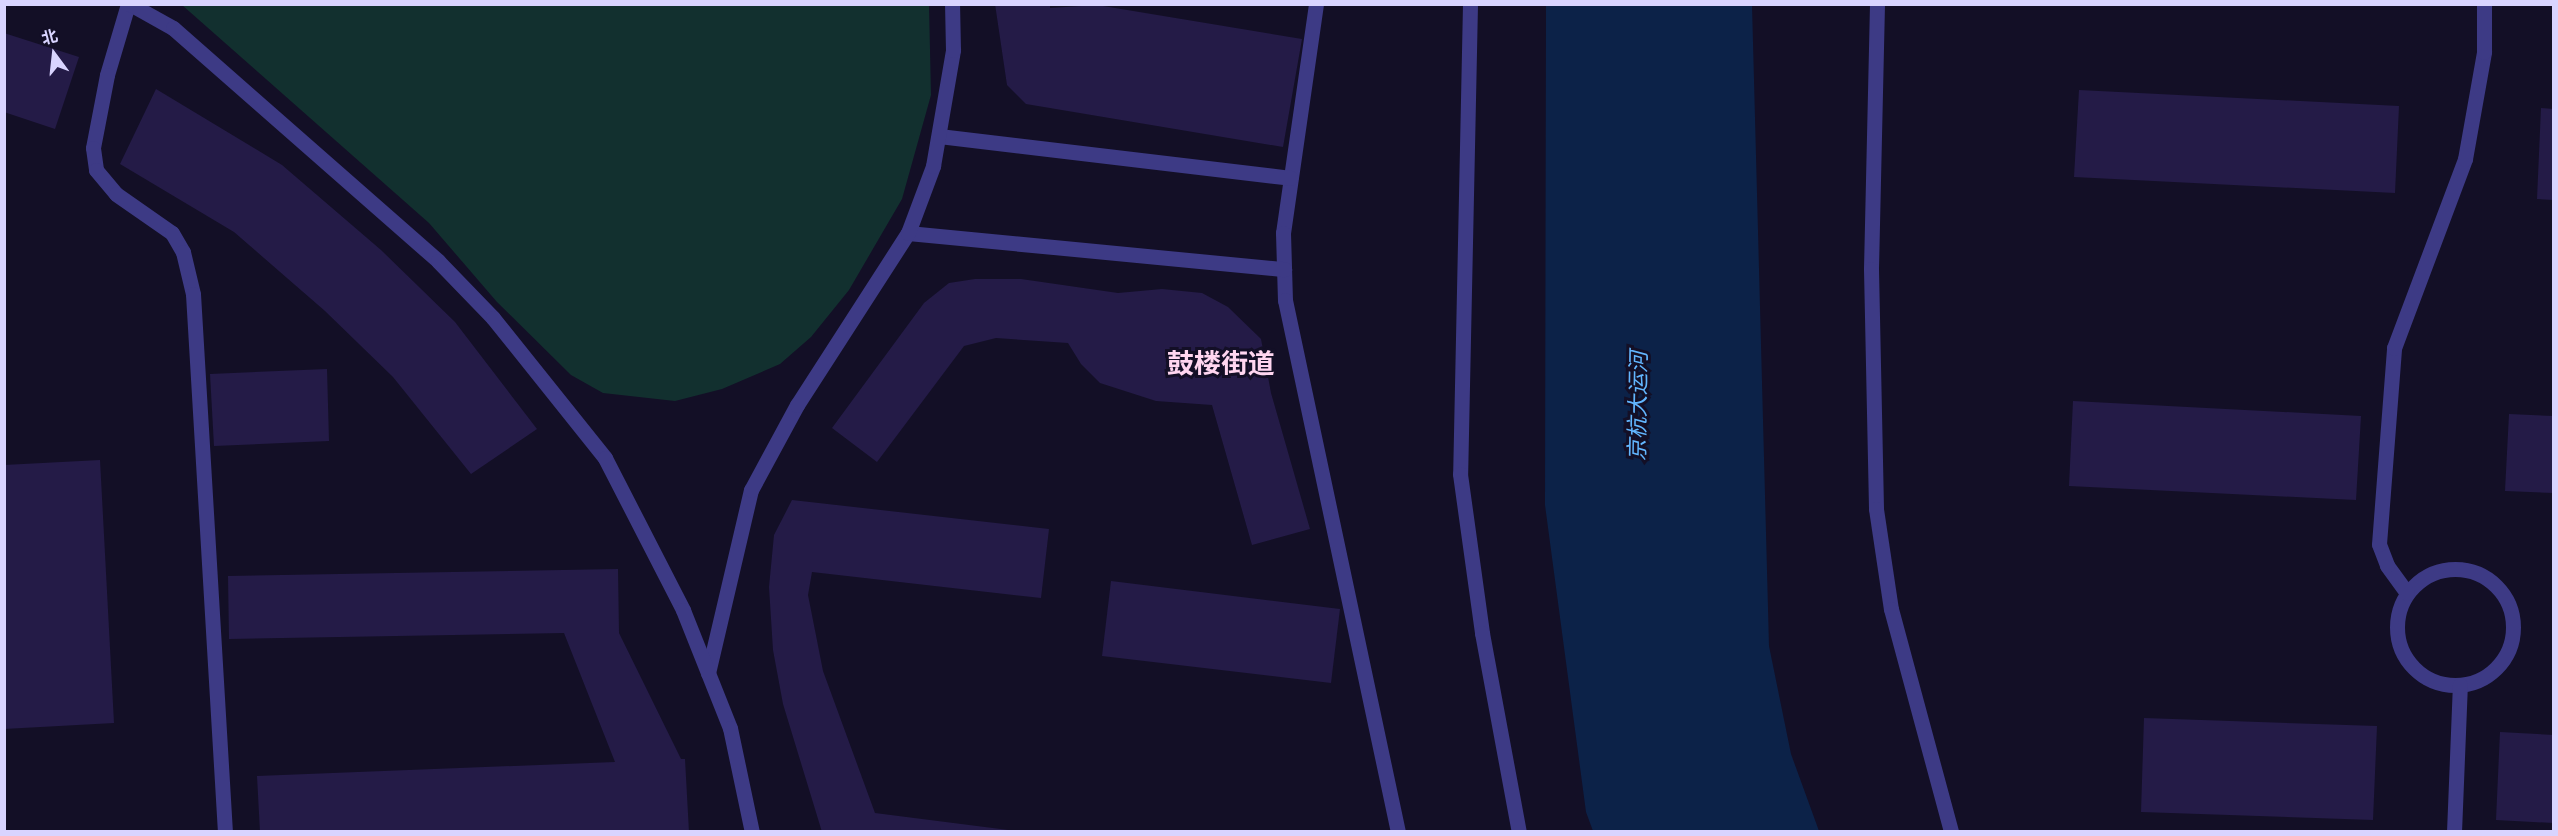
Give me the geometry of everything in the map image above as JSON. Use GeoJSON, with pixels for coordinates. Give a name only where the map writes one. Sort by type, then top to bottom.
{"type":"FeatureCollection","features":[{"type":"Feature","properties":{"kind":"street"},"geometry":{"type":"LineString","coordinates":[[225,831],[194,294],[183,252],[172,234],[116,194],[96,170],[93,148],[107,75],[129,4],[173,28],[438,261],[493,318],[606,458],[683,610],[730,728],[752,831]]}},
{"type":"Feature","properties":{"kind":"street"},"geometry":{"type":"LineString","coordinates":[[708,673],[751,490],[797,405],[908,233],[933,166],[953,50],[952,4]]}},
{"type":"Feature","properties":{"kind":"street"},"geometry":{"type":"LineString","coordinates":[[1316,4],[1283,232],[1285,300],[1398,831]]}},
{"type":"Feature","properties":{"kind":"street"},"geometry":{"type":"LineString","coordinates":[[1470,4],[1460,474],[1482,633],[1519,831]]}},
{"type":"Feature","properties":{"kind":"street"},"geometry":{"type":"LineString","coordinates":[[1877,4],[1871,269],[1876,509],[1892,609],[1951,831]]}},
{"type":"Feature","properties":{"kind":"street"},"geometry":{"type":"LineString","coordinates":[[2408,593],[2387,566],[2379,544],[2394,348],[2465,159],[2484,52],[2484,4]]}},
{"type":"Feature","properties":{"kind":"street"},"geometry":{"type":"LineString","coordinates":[[939,136],[1291,178]]}},
{"type":"Feature","properties":{"kind":"street"},"geometry":{"type":"LineString","coordinates":[[908,233],[1284,270]]}},
{"type":"Feature","properties":{"kind":"street"},"geometry":{"type":"LineString","coordinates":[[2452,569],[2486,577],[2509,603],[2512,640],[2505,657],[2478,681],[2460,685],[2441,683],[2424,676],[2410,664],[2400,647],[2399,610],[2408,593],[2435,572],[2452,569]]}},
{"type":"Feature","properties":{"kind":"street"},"geometry":{"type":"LineString","coordinates":[[2454,831],[2460,685]]}},
{"type":"Feature","properties":{"kind":"green space"},"geometry":{"type":"Polygon","coordinates":[[[182,5],[929,5],[931,95],[902,199],[849,290],[811,337],[780,364],[722,389],[675,401],[603,393],[571,375],[497,302],[429,223],[182,5]]]}},
{"type":"Feature","properties":{"kind":"water","name":"京杭大运河"},"geometry":{"type":"Polygon","coordinates":[[[1546,5],[1752,5],[1769,646],[1791,754],[1819,831],[1593,831],[1586,812],[1545,505],[1546,5]]]}},
{"type":"Feature","properties":{"kind":"building"},"geometry":{"type":"Polygon","coordinates":[[[995,4],[1050,4],[1050,8],[1097,5],[1302,39],[1283,147],[1026,104],[1007,85],[995,4]]]}},
{"type":"Feature","properties":{"kind":"building"},"geometry":{"type":"Polygon","coordinates":[[[4,33],[79,57],[55,129],[4,112],[4,33]]]}},
{"type":"Feature","properties":{"kind":"building"},"geometry":{"type":"Polygon","coordinates":[[[156,89],[282,165],[381,250],[455,322],[537,429],[471,474],[393,377],[325,311],[234,232],[120,164],[156,89]]]}},
{"type":"Feature","properties":{"kind":"building"},"geometry":{"type":"Polygon","coordinates":[[[2079,90],[2399,106],[2395,193],[2074,177],[2079,90]]]}},
{"type":"Feature","properties":{"kind":"building"},"geometry":{"type":"Polygon","coordinates":[[[2541,108],[2554,109],[2554,200],[2537,199],[2541,108]]]}},
{"type":"Feature","properties":{"kind":"building"},"geometry":{"type":"Polygon","coordinates":[[[975,279],[1021,279],[1118,293],[1162,289],[1202,293],[1228,307],[1261,339],[1271,393],[1310,529],[1252,545],[1212,405],[1156,401],[1100,383],[1081,364],[1068,343],[996,338],[964,346],[877,462],[832,428],[924,303],[949,283],[975,279]]]}},
{"type":"Feature","properties":{"kind":"building"},"geometry":{"type":"Polygon","coordinates":[[[327,369],[329,441],[214,446],[210,374],[327,369]]]}},
{"type":"Feature","properties":{"kind":"building"},"geometry":{"type":"Polygon","coordinates":[[[2073,401],[2361,416],[2356,500],[2069,486],[2073,401]]]}},
{"type":"Feature","properties":{"kind":"building"},"geometry":{"type":"Polygon","coordinates":[[[2509,414],[2554,416],[2554,493],[2505,491],[2509,414]]]}},
{"type":"Feature","properties":{"kind":"building"},"geometry":{"type":"Polygon","coordinates":[[[100,460],[114,723],[4,729],[4,465],[100,460]]]}},
{"type":"Feature","properties":{"kind":"building"},"geometry":{"type":"Polygon","coordinates":[[[792,500],[1049,529],[1041,598],[812,572],[808,595],[823,671],[875,813],[1024,832],[822,832],[783,704],[773,650],[769,587],[774,535],[792,500]]]}},
{"type":"Feature","properties":{"kind":"building"},"geometry":{"type":"Polygon","coordinates":[[[618,569],[619,633],[681,759],[685,759],[689,832],[260,832],[257,776],[615,762],[564,633],[229,639],[228,576],[618,569]]]}},
{"type":"Feature","properties":{"kind":"building"},"geometry":{"type":"Polygon","coordinates":[[[1111,581],[1340,609],[1331,683],[1102,656],[1111,581]]]}},
{"type":"Feature","properties":{"kind":"building"},"geometry":{"type":"Polygon","coordinates":[[[2144,718],[2377,726],[2373,820],[2141,812],[2144,718]]]}},
{"type":"Feature","properties":{"kind":"building"},"geometry":{"type":"Polygon","coordinates":[[[2500,732],[2554,735],[2554,823],[2496,820],[2500,732]]]}},
{"type":"Feature","properties":{"kind":"district","name":"鼓楼街道"},"geometry":{"type":"Point","coordinates":[1221,363]}}]}
